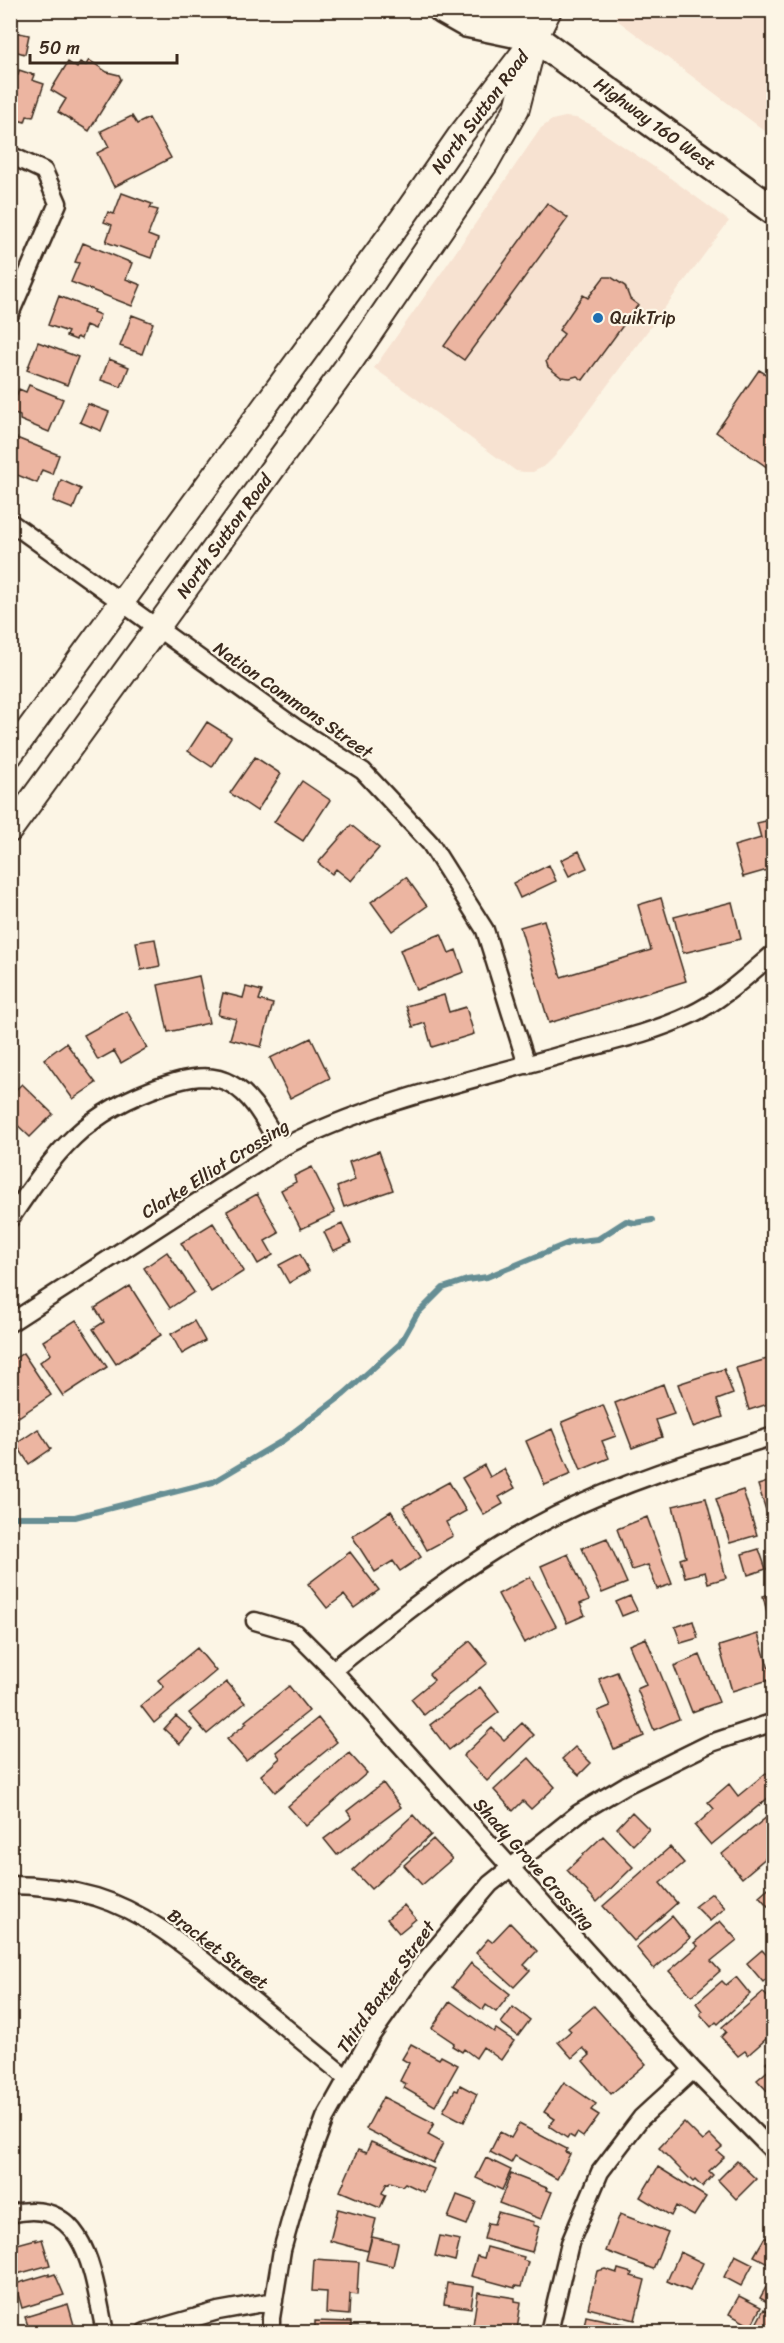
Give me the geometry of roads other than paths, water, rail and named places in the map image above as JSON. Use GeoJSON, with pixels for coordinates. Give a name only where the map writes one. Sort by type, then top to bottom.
{"type":"FeatureCollection","features":[{"type":"Feature","properties":{"kind":"main road","name":"Highway 160 West"},"geometry":{"type":"LineString","coordinates":[[442,10],[466,23],[535,38]]}},
{"type":"Feature","properties":{"kind":"main road","name":"Highway 160 West"},"geometry":{"type":"LineString","coordinates":[[504,10],[535,38],[774,211]]}},
{"type":"Feature","properties":{"kind":"main road"},"geometry":{"type":"LineString","coordinates":[[535,38],[549,10]]}},
{"type":"Feature","properties":{"kind":"main road","name":"North Sutton Road"},"geometry":{"type":"LineString","coordinates":[[10,754],[404,216],[459,137],[535,38]]}},
{"type":"Feature","properties":{"kind":"main road","name":"North Sutton Road"},"geometry":{"type":"LineString","coordinates":[[10,830],[351,361],[486,163],[517,108],[535,38]]}},
{"type":"Feature","properties":{"kind":"street"},"geometry":{"type":"LineString","coordinates":[[10,155],[44,171],[58,203],[10,314]]}},
{"type":"Feature","properties":{"kind":"street","name":"Nation Commons Street"},"geometry":{"type":"LineString","coordinates":[[10,522],[297,728],[363,771],[430,843],[484,930],[527,1065]]}},
{"type":"Feature","properties":{"kind":"street","name":"Clarke Elliot Crossing"},"geometry":{"type":"LineString","coordinates":[[13,1316],[281,1148],[314,1131],[392,1103],[638,1035],[692,1015],[731,989],[774,953]]}},
{"type":"Feature","properties":{"kind":"street"},"geometry":{"type":"LineString","coordinates":[[10,1219],[45,1170],[83,1127],[125,1101],[174,1082],[203,1077],[232,1084],[254,1104],[281,1148]]}},
{"type":"Feature","properties":{"kind":"street"},"geometry":{"type":"LineString","coordinates":[[333,1670],[448,1579],[488,1553],[555,1516],[654,1474],[774,1436]]}},
{"type":"Feature","properties":{"kind":"street","name":"Shady Grove Crossing"},"geometry":{"type":"LineString","coordinates":[[255,1621],[296,1633],[333,1670],[693,2070],[774,2152]]}},
{"type":"Feature","properties":{"kind":"street","name":"Third Baxter Street"},"geometry":{"type":"LineString","coordinates":[[271,2332],[282,2250],[302,2179],[325,2118],[371,2036],[419,1968],[490,1884],[579,1813],[626,1785],[711,1743],[774,1722]]}},
{"type":"Feature","properties":{"kind":"street","name":"Bracket Street"},"geometry":{"type":"LineString","coordinates":[[10,1885],[37,1886],[72,1892],[98,1898],[133,1912],[175,1938],[346,2078]]}},
{"type":"Feature","properties":{"kind":"street"},"geometry":{"type":"LineString","coordinates":[[549,2332],[570,2243],[600,2172],[641,2118],[693,2070]]}},
{"type":"Feature","properties":{"kind":"street"},"geometry":{"type":"LineString","coordinates":[[10,2214],[34,2210],[47,2212],[66,2222],[75,2230],[86,2252],[105,2332]]}},
{"type":"Feature","properties":{"kind":"street"},"geometry":{"type":"LineString","coordinates":[[145,2332],[218,2311],[274,2301]]}},
{"type":"Feature","properties":{"kind":"waterway"},"geometry":{"type":"LineString","coordinates":[[10,1517],[75,1517],[213,1482],[282,1441],[344,1394],[400,1344],[417,1314],[443,1288],[467,1280],[487,1277],[571,1242],[598,1239],[626,1221],[635,1223],[652,1220]]}},
{"type":"Feature","properties":{"kind":"place","name":"QuikTrip"},"geometry":{"type":"Point","coordinates":[598,318]}}]}
